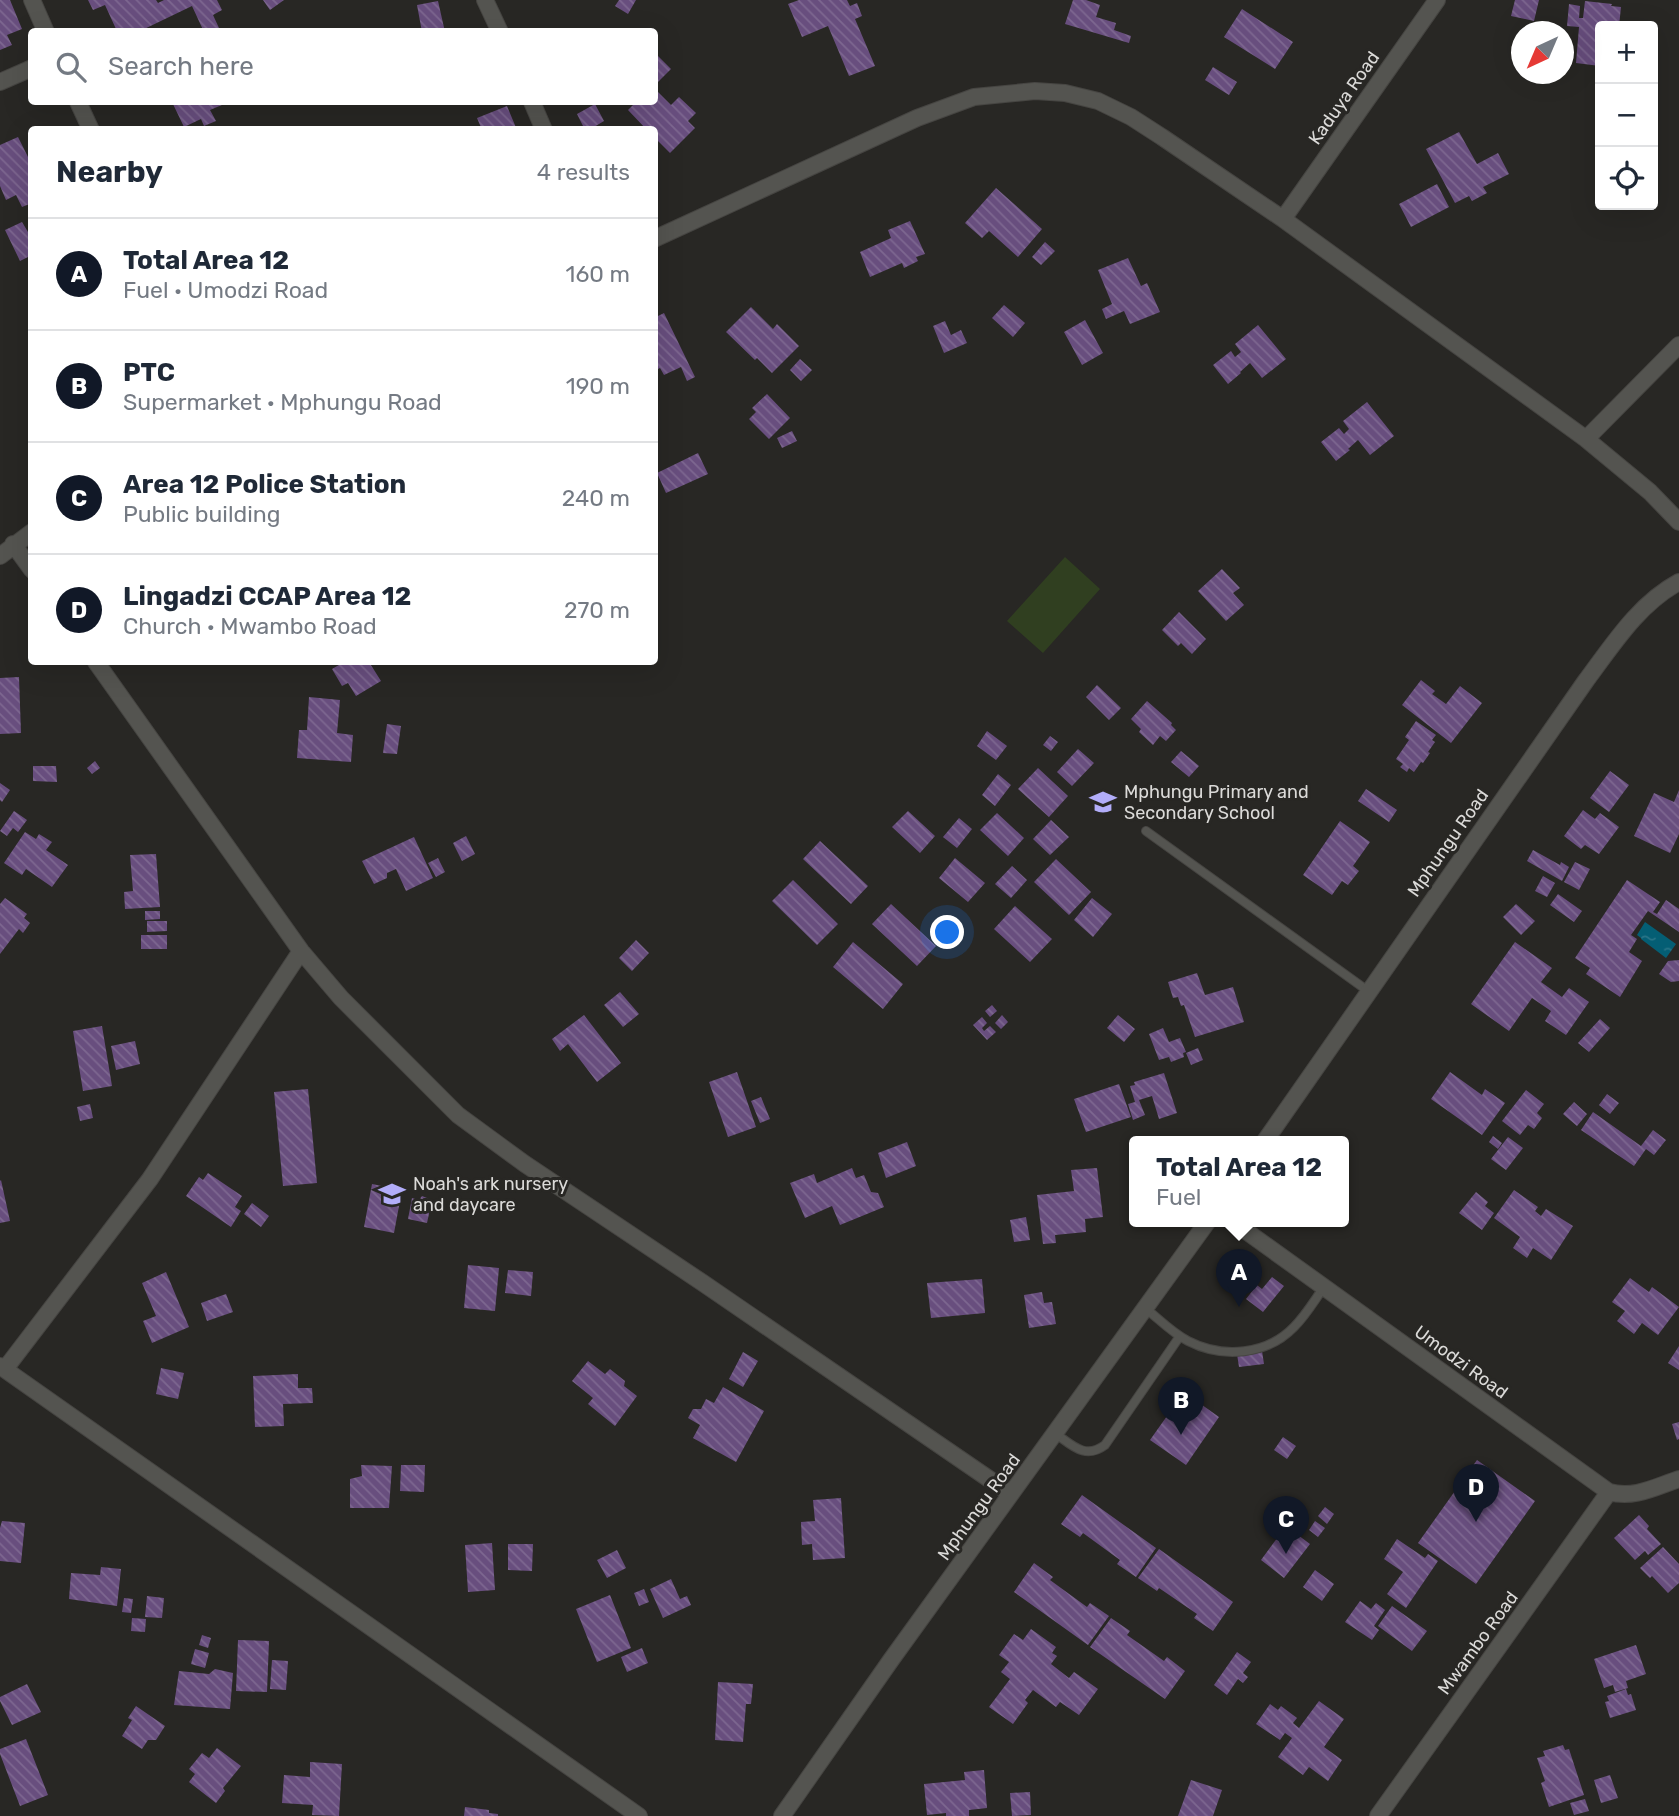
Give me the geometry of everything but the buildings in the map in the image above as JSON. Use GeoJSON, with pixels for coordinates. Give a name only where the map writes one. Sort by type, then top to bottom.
{"type":"FeatureCollection","features":[{"type":"Feature","properties":{"kind":"street"},"geometry":{"type":"LineString","coordinates":[[32,0],[44,28]]}},
{"type":"Feature","properties":{"kind":"street"},"geometry":{"type":"LineString","coordinates":[[485,0],[498,28]]}},
{"type":"Feature","properties":{"kind":"street","name":"Kaduya Road"},"geometry":{"type":"LineString","coordinates":[[1283,219],[1437,0]]}},
{"type":"Feature","properties":{"kind":"street"},"geometry":{"type":"LineString","coordinates":[[0,82],[28,70]]}},
{"type":"Feature","properties":{"kind":"street"},"geometry":{"type":"LineString","coordinates":[[658,237],[946,107],[974,97],[1035,91],[1065,93],[1098,101],[1131,117],[1283,219],[1586,439],[1640,483],[1679,522]]}},
{"type":"Feature","properties":{"kind":"street"},"geometry":{"type":"LineString","coordinates":[[79,105],[89,126]]}},
{"type":"Feature","properties":{"kind":"street"},"geometry":{"type":"LineString","coordinates":[[533,105],[542,126]]}},
{"type":"Feature","properties":{"kind":"street"},"geometry":{"type":"LineString","coordinates":[[1586,439],[1679,345]]}},
{"type":"Feature","properties":{"kind":"street"},"geometry":{"type":"LineString","coordinates":[[0,555],[28,535]]}},
{"type":"Feature","properties":{"kind":"street"},"geometry":{"type":"LineString","coordinates":[[13,544],[28,565]]}},
{"type":"Feature","properties":{"kind":"street","name":"Mphungu Road"},"geometry":{"type":"LineString","coordinates":[[1268,1136],[1577,693],[1636,616],[1679,582]]}},
{"type":"Feature","properties":{"kind":"street"},"geometry":{"type":"LineString","coordinates":[[98,665],[301,951],[341,998],[458,1115],[525,1164],[1011,1494]]}},
{"type":"Feature","properties":{"kind":"street"},"geometry":{"type":"LineString","coordinates":[[301,951],[150,1179],[2,1368],[639,1816]]}},
{"type":"Feature","properties":{"kind":"street","name":"Mphungu Road"},"geometry":{"type":"LineString","coordinates":[[782,1816],[891,1660],[1204,1227]]}},
{"type":"Feature","properties":{"kind":"street","name":"Umodzi Road"},"geometry":{"type":"LineString","coordinates":[[1240,1227],[1609,1492]]}},
{"type":"Feature","properties":{"kind":"street"},"geometry":{"type":"LineString","coordinates":[[1609,1492],[1622,1496],[1634,1494],[1679,1479]]}},
{"type":"Feature","properties":{"kind":"street","name":"Mwambo Road"},"geometry":{"type":"LineString","coordinates":[[1378,1816],[1609,1492]]}},
{"type":"Feature","properties":{"kind":"lane"},"geometry":{"type":"LineString","coordinates":[[1146,831],[1368,991]]}},
{"type":"Feature","properties":{"kind":"lane"},"geometry":{"type":"LineString","coordinates":[[1144,1308],[1180,1336],[1201,1348],[1234,1353],[1266,1346],[1280,1338],[1293,1328],[1324,1287]]}},
{"type":"Feature","properties":{"kind":"lane"},"geometry":{"type":"LineString","coordinates":[[1056,1434],[1082,1451],[1094,1451],[1105,1445],[1180,1336]]}},
{"type":"Feature","properties":{"kind":"green space"},"geometry":{"type":"Polygon","coordinates":[[[1065,557],[1100,589],[1043,653],[1007,621],[1065,557]]]}},
{"type":"Feature","properties":{"kind":"water"},"geometry":{"type":"Polygon","coordinates":[[[1645,922],[1676,944],[1666,958],[1637,935],[1645,922]]]}},
{"type":"Feature","properties":{"kind":"place","name":"Mphungu Primary and Secondary School"},"geometry":{"type":"Point","coordinates":[1103,802]}},
{"type":"Feature","properties":{"kind":"place","name":"Noah's ark nursery and daycare"},"geometry":{"type":"Point","coordinates":[392,1194]}},
{"type":"Feature","properties":{"kind":"place","name":"Total Area 12"},"geometry":{"type":"Point","coordinates":[1239,1307]}},
{"type":"Feature","properties":{"kind":"place","name":"PTC"},"geometry":{"type":"Point","coordinates":[1181,1435]}},
{"type":"Feature","properties":{"kind":"place","name":"Lingadzi CCAP Area 12"},"geometry":{"type":"Point","coordinates":[1476,1522]}},
{"type":"Feature","properties":{"kind":"place","name":"Area 12 Police Station"},"geometry":{"type":"Point","coordinates":[1286,1554]}}]}
